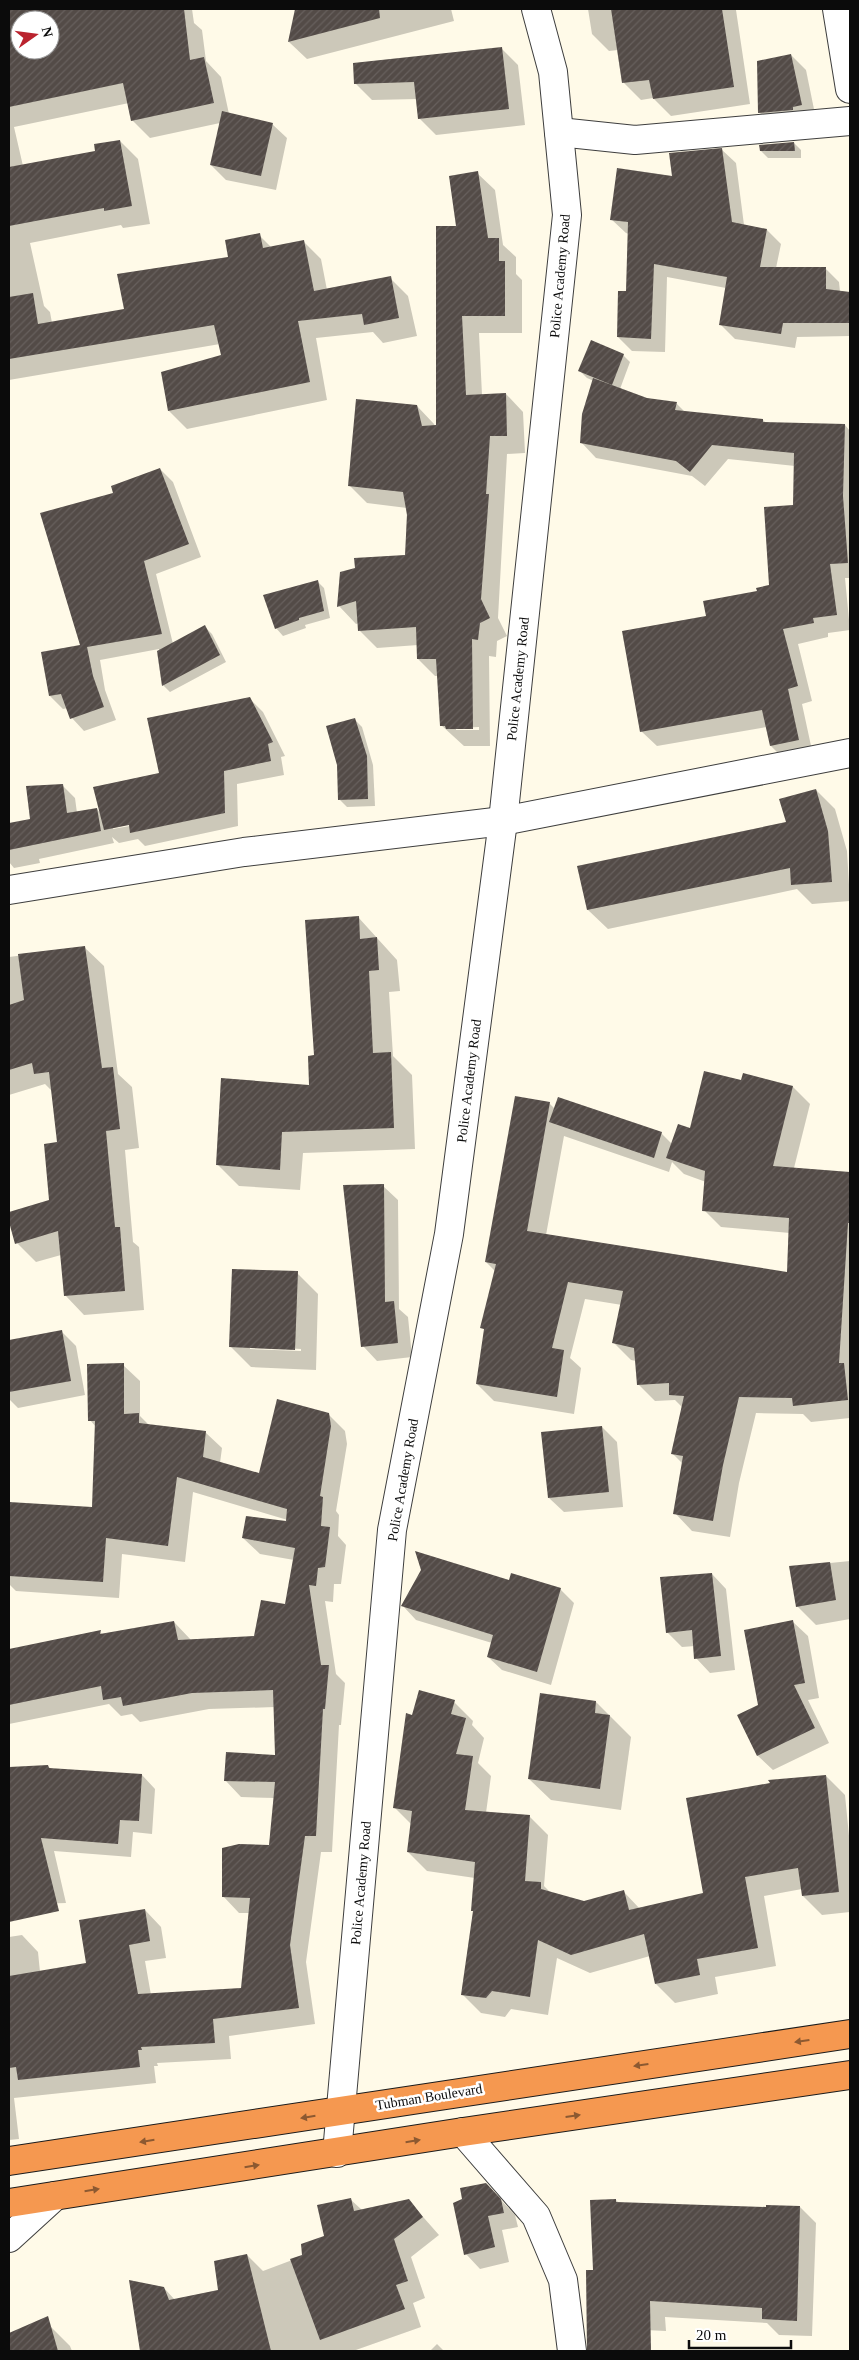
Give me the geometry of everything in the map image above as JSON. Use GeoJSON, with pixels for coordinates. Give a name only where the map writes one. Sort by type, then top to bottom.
{"type":"FeatureCollection","features":[{"type":"Feature","properties":{"kind":"highway","name":"Tubman Boulevard"},"geometry":{"type":"LineString","coordinates":[[9,2161],[850,2034]]}},
{"type":"Feature","properties":{"kind":"highway"},"geometry":{"type":"LineString","coordinates":[[9,2203],[462,2132],[850,2075]]}},
{"type":"Feature","properties":{"kind":"street","name":"Police Academy Road"},"geometry":{"type":"LineString","coordinates":[[337,2153],[392,1530],[449,1234],[503,821],[567,215],[553,72],[536,9]]}},
{"type":"Feature","properties":{"kind":"street"},"geometry":{"type":"LineString","coordinates":[[837,9],[850,89]]}},
{"type":"Feature","properties":{"kind":"street"},"geometry":{"type":"LineString","coordinates":[[559,132],[635,140],[850,121]]}},
{"type":"Feature","properties":{"kind":"street"},"geometry":{"type":"LineString","coordinates":[[9,890],[244,852],[503,821],[850,753]]}},
{"type":"Feature","properties":{"kind":"street"},"geometry":{"type":"LineString","coordinates":[[462,2132],[536,2216],[563,2280],[572,2351]]}},
{"type":"Feature","properties":{"kind":"street"},"geometry":{"type":"LineString","coordinates":[[9,2238],[55,2196]]}},
{"type":"Feature","properties":{"kind":"building"},"geometry":{"type":"Polygon","coordinates":[[[9,9],[184,9],[190,60],[204,57],[214,103],[131,121],[123,83],[9,107],[9,9]]]}},
{"type":"Feature","properties":{"kind":"building"},"geometry":{"type":"Polygon","coordinates":[[[295,9],[379,9],[380,18],[288,42],[295,9]]]}},
{"type":"Feature","properties":{"kind":"building"},"geometry":{"type":"Polygon","coordinates":[[[611,9],[722,9],[734,87],[653,99],[649,80],[622,83],[611,9]]]}},
{"type":"Feature","properties":{"kind":"building"},"geometry":{"type":"Polygon","coordinates":[[[502,47],[509,109],[418,119],[414,82],[354,84],[353,63],[502,47]]]}},
{"type":"Feature","properties":{"kind":"building"},"geometry":{"type":"Polygon","coordinates":[[[791,54],[802,105],[793,107],[793,110],[758,113],[757,61],[791,54]]]}},
{"type":"Feature","properties":{"kind":"building"},"geometry":{"type":"Polygon","coordinates":[[[222,111],[273,123],[261,176],[210,165],[222,111]]]}},
{"type":"Feature","properties":{"kind":"building"},"geometry":{"type":"Polygon","coordinates":[[[120,140],[132,206],[104,211],[104,208],[9,226],[9,167],[95,151],[94,144],[120,140]]]}},
{"type":"Feature","properties":{"kind":"building"},"geometry":{"type":"Polygon","coordinates":[[[794,142],[795,151],[760,151],[759,145],[794,142]]]}},
{"type":"Feature","properties":{"kind":"building"},"geometry":{"type":"Polygon","coordinates":[[[722,148],[732,222],[767,229],[760,267],[826,267],[826,289],[850,292],[850,323],[783,323],[781,334],[719,325],[727,277],[654,264],[651,339],[617,337],[618,291],[626,291],[628,222],[610,220],[617,168],[672,176],[669,153],[722,148]]]}},
{"type":"Feature","properties":{"kind":"building"},"geometry":{"type":"Polygon","coordinates":[[[478,171],[488,238],[499,238],[499,261],[505,261],[505,316],[462,316],[466,395],[506,393],[507,436],[490,436],[486,494],[489,494],[481,599],[490,618],[480,623],[478,640],[472,639],[473,729],[446,729],[445,726],[440,726],[436,659],[417,659],[416,627],[358,631],[356,601],[337,607],[340,572],[355,568],[354,558],[405,555],[407,515],[403,492],[348,486],[356,399],[417,405],[422,426],[436,425],[436,226],[456,226],[449,176],[478,171]]]}},
{"type":"Feature","properties":{"kind":"building"},"geometry":{"type":"Polygon","coordinates":[[[260,233],[263,248],[304,240],[314,291],[391,276],[399,318],[364,325],[362,314],[298,321],[310,382],[168,411],[161,372],[221,355],[214,325],[9,359],[9,297],[33,293],[38,324],[124,309],[117,274],[228,257],[225,240],[260,233]]]}},
{"type":"Feature","properties":{"kind":"building"},"geometry":{"type":"Polygon","coordinates":[[[591,340],[624,354],[612,385],[578,371],[591,340]]]}},
{"type":"Feature","properties":{"kind":"building"},"geometry":{"type":"Polygon","coordinates":[[[593,378],[647,398],[677,402],[675,410],[763,419],[763,422],[845,424],[843,496],[848,563],[830,564],[837,615],[813,618],[814,623],[783,629],[798,686],[788,689],[799,740],[770,746],[762,710],[640,732],[622,631],[706,616],[703,601],[757,591],[756,588],[769,585],[764,507],[793,505],[794,453],[712,445],[690,472],[676,461],[580,443],[582,414],[593,378]]]}},
{"type":"Feature","properties":{"kind":"building"},"geometry":{"type":"Polygon","coordinates":[[[160,468],[189,544],[144,561],[162,634],[87,647],[93,676],[104,707],[70,719],[61,694],[49,696],[41,652],[80,645],[40,513],[113,493],[111,486],[160,468]]]}},
{"type":"Feature","properties":{"kind":"building"},"geometry":{"type":"Polygon","coordinates":[[[318,580],[324,611],[299,618],[299,620],[275,629],[263,595],[318,580]]]}},
{"type":"Feature","properties":{"kind":"building"},"geometry":{"type":"Polygon","coordinates":[[[205,625],[220,655],[162,686],[157,651],[205,625]]]}},
{"type":"Feature","properties":{"kind":"building"},"geometry":{"type":"Polygon","coordinates":[[[250,697],[273,742],[268,744],[271,761],[224,771],[225,813],[130,833],[129,825],[104,830],[93,787],[159,773],[147,718],[250,697]]]}},
{"type":"Feature","properties":{"kind":"building"},"geometry":{"type":"Polygon","coordinates":[[[355,718],[367,756],[368,799],[338,800],[337,765],[326,726],[355,718]]]}},
{"type":"Feature","properties":{"kind":"building"},"geometry":{"type":"Polygon","coordinates":[[[63,784],[67,813],[97,808],[101,831],[9,850],[9,823],[30,819],[26,786],[63,784]]]}},
{"type":"Feature","properties":{"kind":"building"},"geometry":{"type":"Polygon","coordinates":[[[816,789],[828,831],[832,882],[791,885],[790,868],[587,910],[577,866],[786,822],[779,799],[816,789]]]}},
{"type":"Feature","properties":{"kind":"building"},"geometry":{"type":"Polygon","coordinates":[[[359,916],[360,939],[377,937],[379,970],[369,971],[373,1053],[391,1052],[394,1128],[282,1132],[280,1170],[216,1165],[221,1078],[309,1085],[308,1056],[314,1055],[305,920],[359,916]]]}},
{"type":"Feature","properties":{"kind":"building"},"geometry":{"type":"Polygon","coordinates":[[[85,946],[102,1068],[113,1067],[120,1129],[106,1131],[115,1227],[120,1227],[125,1291],[64,1296],[58,1231],[15,1244],[9,1222],[9,1212],[49,1200],[44,1144],[57,1142],[49,1072],[34,1074],[32,1063],[9,1070],[9,1005],[24,1000],[18,954],[85,946]]]}},
{"type":"Feature","properties":{"kind":"building"},"geometry":{"type":"Polygon","coordinates":[[[704,1071],[741,1080],[743,1073],[793,1086],[773,1166],[850,1172],[850,1223],[848,1223],[839,1363],[844,1363],[848,1400],[793,1406],[792,1398],[739,1397],[723,1465],[713,1521],[673,1514],[683,1456],[671,1454],[684,1396],[669,1395],[669,1383],[637,1385],[634,1348],[612,1343],[623,1291],[568,1282],[552,1348],[564,1350],[557,1397],[476,1384],[484,1329],[480,1328],[496,1264],[485,1262],[515,1096],[550,1102],[527,1231],[787,1272],[789,1218],[702,1211],[705,1171],[666,1158],[678,1124],[690,1128],[704,1071]]]}},
{"type":"Feature","properties":{"kind":"building"},"geometry":{"type":"Polygon","coordinates":[[[558,1097],[662,1132],[654,1158],[549,1122],[558,1097]]]}},
{"type":"Feature","properties":{"kind":"building"},"geometry":{"type":"Polygon","coordinates":[[[384,1184],[385,1302],[394,1301],[398,1343],[361,1347],[343,1185],[384,1184]]]}},
{"type":"Feature","properties":{"kind":"building"},"geometry":{"type":"Polygon","coordinates":[[[232,1269],[298,1271],[295,1350],[229,1347],[232,1269]]]}},
{"type":"Feature","properties":{"kind":"building"},"geometry":{"type":"Polygon","coordinates":[[[62,1330],[71,1381],[9,1392],[9,1340],[62,1330]]]}},
{"type":"Feature","properties":{"kind":"building"},"geometry":{"type":"Polygon","coordinates":[[[124,1363],[124,1414],[139,1413],[139,1423],[206,1431],[203,1457],[259,1473],[277,1399],[329,1413],[331,1426],[320,1496],[323,1497],[321,1526],[330,1527],[325,1567],[318,1568],[316,1586],[309,1585],[321,1665],[329,1665],[325,1709],[323,1709],[316,1836],[305,1836],[290,1945],[299,2008],[213,2019],[215,2043],[141,2047],[142,2050],[138,2050],[140,2067],[18,2080],[16,2067],[9,2068],[9,1976],[86,1963],[79,1920],[145,1909],[150,1941],[129,1945],[138,1994],[241,1988],[250,1898],[222,1897],[222,1848],[239,1844],[269,1845],[275,1782],[224,1781],[226,1752],[275,1755],[273,1690],[192,1693],[123,1706],[121,1697],[103,1700],[101,1686],[9,1705],[9,1649],[101,1630],[100,1634],[174,1621],[178,1640],[254,1636],[261,1600],[285,1604],[295,1548],[242,1538],[246,1516],[286,1521],[287,1509],[177,1477],[168,1546],[106,1538],[103,1582],[9,1576],[9,1502],[92,1507],[95,1421],[88,1421],[87,1364],[124,1363]]]}},
{"type":"Feature","properties":{"kind":"building"},"geometry":{"type":"Polygon","coordinates":[[[602,1426],[609,1492],[548,1498],[541,1432],[602,1426]]]}},
{"type":"Feature","properties":{"kind":"building"},"geometry":{"type":"Polygon","coordinates":[[[415,1551],[509,1580],[511,1573],[561,1588],[537,1672],[487,1657],[493,1635],[401,1606],[421,1570],[415,1551]]]}},
{"type":"Feature","properties":{"kind":"building"},"geometry":{"type":"Polygon","coordinates":[[[830,1562],[836,1600],[796,1607],[789,1566],[830,1562]]]}},
{"type":"Feature","properties":{"kind":"building"},"geometry":{"type":"Polygon","coordinates":[[[712,1573],[721,1656],[694,1659],[692,1630],[666,1633],[660,1577],[712,1573]]]}},
{"type":"Feature","properties":{"kind":"building"},"geometry":{"type":"Polygon","coordinates":[[[793,1620],[805,1683],[794,1685],[815,1728],[757,1756],[737,1715],[758,1705],[744,1630],[793,1620]]]}},
{"type":"Feature","properties":{"kind":"building"},"geometry":{"type":"Polygon","coordinates":[[[419,1690],[455,1700],[451,1714],[466,1718],[456,1754],[473,1756],[465,1810],[530,1815],[525,1881],[541,1882],[541,1889],[584,1901],[624,1890],[629,1910],[703,1893],[686,1798],[770,1783],[768,1780],[826,1775],[839,1892],[802,1896],[798,1868],[745,1877],[758,1948],[697,1959],[700,1975],[655,1984],[644,1934],[571,1955],[538,1940],[530,1997],[492,1991],[486,1998],[461,1995],[473,1911],[471,1911],[475,1862],[407,1852],[412,1811],[393,1808],[406,1713],[412,1715],[419,1690]]]}},
{"type":"Feature","properties":{"kind":"building"},"geometry":{"type":"Polygon","coordinates":[[[540,1693],[596,1701],[595,1713],[610,1715],[600,1789],[528,1779],[540,1693]]]}},
{"type":"Feature","properties":{"kind":"building"},"geometry":{"type":"Polygon","coordinates":[[[48,1765],[49,1768],[142,1774],[139,1821],[120,1820],[118,1844],[41,1838],[59,1911],[9,1922],[9,1767],[48,1765]]]}},
{"type":"Feature","properties":{"kind":"building"},"geometry":{"type":"Polygon","coordinates":[[[486,2183],[501,2199],[504,2213],[488,2216],[495,2247],[464,2255],[453,2203],[462,2199],[460,2188],[486,2183]]]}},
{"type":"Feature","properties":{"kind":"building"},"geometry":{"type":"Polygon","coordinates":[[[351,2198],[354,2211],[409,2199],[423,2217],[394,2239],[408,2281],[396,2285],[405,2309],[320,2340],[290,2259],[302,2255],[301,2244],[324,2236],[317,2205],[351,2198]]]}},
{"type":"Feature","properties":{"kind":"building"},"geometry":{"type":"Polygon","coordinates":[[[616,2199],[616,2202],[766,2207],[766,2205],[800,2206],[797,2321],[762,2319],[762,2308],[650,2301],[651,2351],[587,2351],[586,2270],[593,2270],[590,2200],[616,2199]]]}},
{"type":"Feature","properties":{"kind":"building"},"geometry":{"type":"Polygon","coordinates":[[[247,2254],[271,2351],[140,2351],[129,2280],[164,2287],[169,2300],[218,2290],[214,2261],[247,2254]]]}},
{"type":"Feature","properties":{"kind":"building"},"geometry":{"type":"Polygon","coordinates":[[[48,2316],[58,2351],[9,2351],[9,2333],[48,2316]]]}}]}
